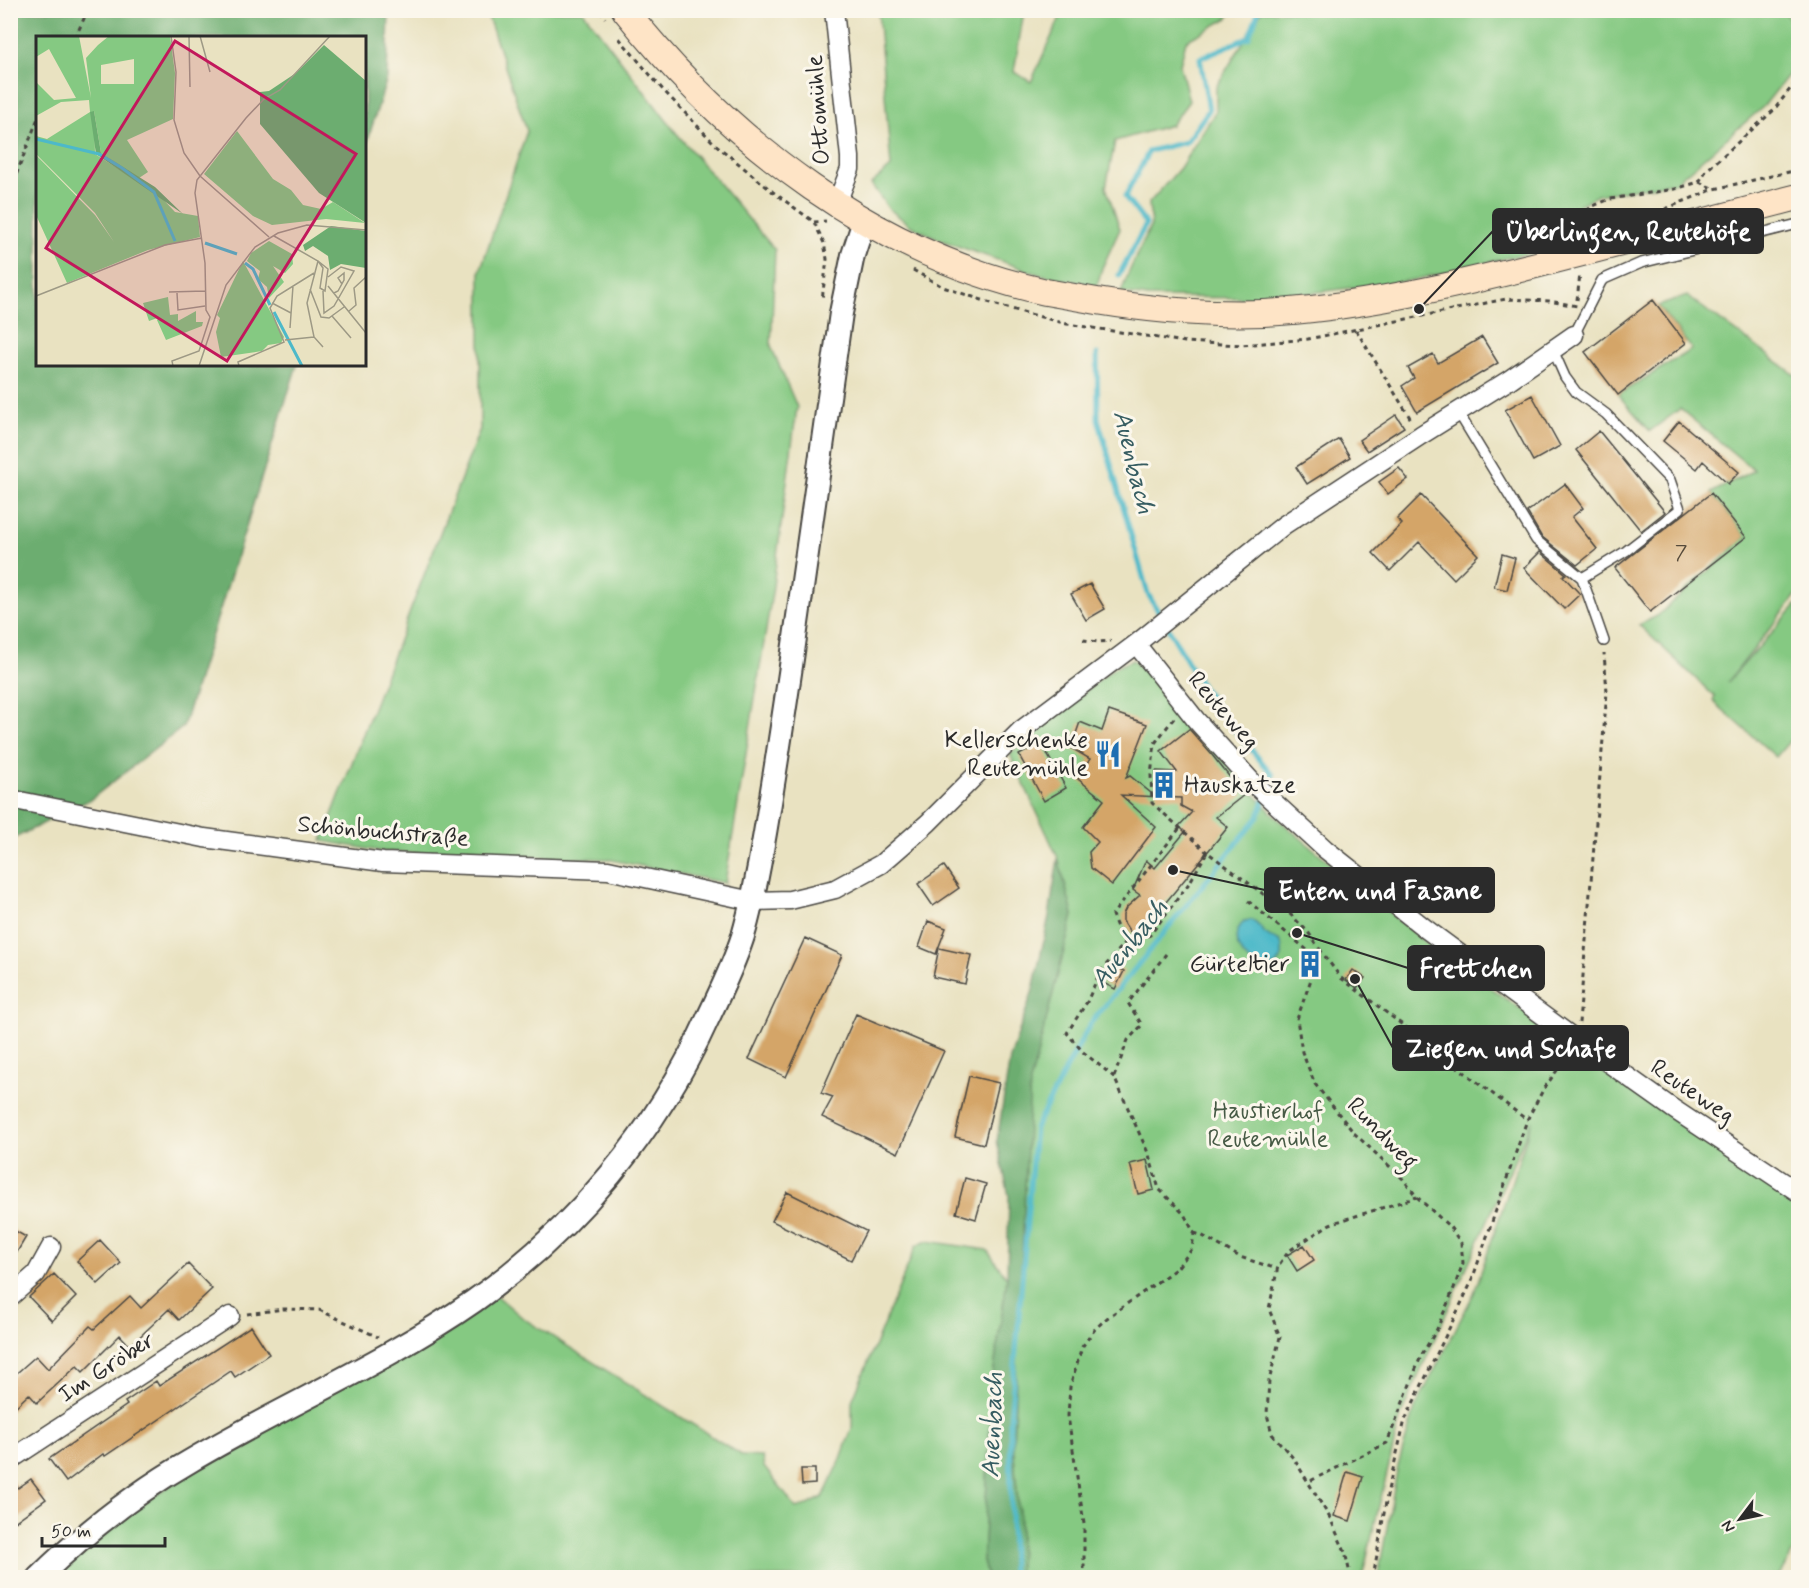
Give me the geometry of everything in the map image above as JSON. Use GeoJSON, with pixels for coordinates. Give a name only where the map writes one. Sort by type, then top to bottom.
{"type":"FeatureCollection","features":[{"type":"Feature","properties":{"kind":"main road"},"geometry":{"type":"LineString","coordinates":[[625,10],[677,72],[721,116],[760,150],[864,221],[932,254],[984,274],[1044,292],[1134,307],[1193,314],[1266,313],[1397,296],[1457,284],[1798,197]]}},
{"type":"Feature","properties":{"kind":"street","name":"Ottomühle"},"geometry":{"type":"LineString","coordinates":[[834,10],[850,157],[850,169],[837,203]]}},
{"type":"Feature","properties":{"kind":"street"},"geometry":{"type":"LineString","coordinates":[[38,1578],[54,1562],[129,1502],[187,1463],[393,1353],[476,1299],[558,1231],[607,1180],[664,1102],[684,1069],[728,974],[742,939],[752,901],[779,753],[839,324],[853,255],[864,221]]}},
{"type":"Feature","properties":{"kind":"street"},"geometry":{"type":"LineString","coordinates":[[752,901],[790,900],[835,889],[881,864],[928,823],[1020,731],[1136,644],[1284,525],[1574,335]]}},
{"type":"Feature","properties":{"kind":"street","name":"Reuteweg"},"geometry":{"type":"LineString","coordinates":[[1136,644],[1185,705],[1254,784],[1325,849],[1426,929],[1579,1042],[1672,1108],[1798,1192]]}},
{"type":"Feature","properties":{"kind":"street","name":"Schönbuchstraße"},"geometry":{"type":"LineString","coordinates":[[10,799],[204,838],[383,862],[608,870],[752,901]]}},
{"type":"Feature","properties":{"kind":"street"},"geometry":{"type":"LineString","coordinates":[[10,1297],[36,1275],[51,1247]]}},
{"type":"Feature","properties":{"kind":"street","name":"Im Gröber"},"geometry":{"type":"LineString","coordinates":[[10,1460],[230,1316]]}},
{"type":"Feature","properties":{"kind":"lane"},"geometry":{"type":"LineString","coordinates":[[1574,335],[1602,280],[1641,263],[1798,224]]}},
{"type":"Feature","properties":{"kind":"lane"},"geometry":{"type":"LineString","coordinates":[[1553,350],[1565,377],[1576,392],[1605,414],[1670,480],[1680,508],[1626,550],[1582,578]]}},
{"type":"Feature","properties":{"kind":"lane"},"geometry":{"type":"LineString","coordinates":[[1458,412],[1536,540],[1582,578],[1604,641]]}},
{"type":"Feature","properties":{"kind":"path"},"geometry":{"type":"LineString","coordinates":[[76,36],[88,10]]}},
{"type":"Feature","properties":{"kind":"path"},"geometry":{"type":"LineString","coordinates":[[1578,234],[1578,219],[1591,207],[1610,200],[1675,189],[1699,182],[1706,171],[1773,111],[1798,79]]}},
{"type":"Feature","properties":{"kind":"path"},"geometry":{"type":"LineString","coordinates":[[10,191],[36,123]]}},
{"type":"Feature","properties":{"kind":"path"},"geometry":{"type":"LineString","coordinates":[[1664,210],[1714,189],[1798,170]]}},
{"type":"Feature","properties":{"kind":"path"},"geometry":{"type":"LineString","coordinates":[[1699,182],[1714,189]]}},
{"type":"Feature","properties":{"kind":"path"},"geometry":{"type":"LineString","coordinates":[[1578,219],[1631,219]]}},
{"type":"Feature","properties":{"kind":"path"},"geometry":{"type":"LineString","coordinates":[[1577,306],[1580,269]]}},
{"type":"Feature","properties":{"kind":"path"},"geometry":{"type":"LineString","coordinates":[[1356,330],[1421,435]]}},
{"type":"Feature","properties":{"kind":"path"},"geometry":{"type":"LineString","coordinates":[[1373,1578],[1388,1490],[1405,1420],[1471,1283],[1527,1120],[1543,1090],[1579,1042],[1607,692],[1604,641]]}},
{"type":"Feature","properties":{"kind":"path"},"geometry":{"type":"LineString","coordinates":[[1185,705],[1155,743],[1151,775],[1152,803],[1207,852],[1290,914],[1308,932],[1341,978],[1527,1120]]}},
{"type":"Feature","properties":{"kind":"path"},"geometry":{"type":"LineString","coordinates":[[1179,829],[1112,915],[1119,932],[1129,938],[1138,939],[1150,935],[1190,882],[1207,852]]}},
{"type":"Feature","properties":{"kind":"path"},"geometry":{"type":"LineString","coordinates":[[1248,901],[1312,954],[1321,951]]}},
{"type":"Feature","properties":{"kind":"path"},"geometry":{"type":"LineString","coordinates":[[1084,1578],[1084,1524],[1068,1416],[1068,1400],[1073,1373],[1082,1347],[1095,1329],[1177,1268],[1192,1249],[1194,1233],[1184,1214],[1160,1189],[1149,1155],[1114,1077],[1083,1052],[1066,1033],[1088,1002],[1100,972],[1129,938]]}},
{"type":"Feature","properties":{"kind":"path","name":"Rundweg"},"geometry":{"type":"LineString","coordinates":[[1321,951],[1297,1019],[1302,1052],[1315,1084],[1354,1133],[1403,1179],[1417,1197],[1330,1224],[1289,1251],[1277,1269],[1269,1309],[1280,1336],[1269,1381],[1267,1413],[1272,1434],[1294,1459],[1330,1518],[1345,1552],[1351,1578]]}},
{"type":"Feature","properties":{"kind":"path"},"geometry":{"type":"LineString","coordinates":[[1114,1077],[1128,1040],[1142,1025],[1128,1003],[1166,954]]}},
{"type":"Feature","properties":{"kind":"path"},"geometry":{"type":"LineString","coordinates":[[1308,1482],[1387,1443],[1421,1356],[1437,1329],[1454,1288],[1463,1263],[1461,1243],[1450,1227],[1417,1197]]}},
{"type":"Feature","properties":{"kind":"path"},"geometry":{"type":"LineString","coordinates":[[1194,1233],[1240,1257],[1277,1269]]}},
{"type":"Feature","properties":{"kind":"path"},"geometry":{"type":"LineString","coordinates":[[230,1316],[283,1310],[319,1310],[387,1341]]}},
{"type":"Feature","properties":{"kind":"green space"},"geometry":{"type":"Polygon","coordinates":[[[1784,10],[1798,33],[1798,63],[1763,107],[1676,182],[1598,195],[1565,212],[1562,245],[1413,280],[1271,298],[1148,297],[1121,293],[1151,225],[1149,203],[1180,168],[1216,111],[1216,87],[1262,11],[1784,10]]]}},
{"type":"Feature","properties":{"kind":"green space"},"geometry":{"type":"Polygon","coordinates":[[[11,11],[389,11],[387,78],[366,146],[366,36],[36,36],[36,366],[297,366],[183,727],[91,799],[11,840],[11,11]]]}},
{"type":"Feature","properties":{"kind":"green space"},"geometry":{"type":"Polygon","coordinates":[[[486,11],[583,11],[673,129],[775,250],[771,346],[797,407],[772,593],[725,883],[607,859],[385,852],[322,841],[480,429],[480,271],[527,131],[486,11]]]}},
{"type":"Feature","properties":{"kind":"green space"},"geometry":{"type":"Polygon","coordinates":[[[878,11],[1024,11],[1014,72],[1031,82],[1063,11],[1232,11],[1228,18],[1186,41],[1180,65],[1189,101],[1171,125],[1115,141],[1106,187],[1120,229],[1102,268],[1097,286],[1038,274],[946,242],[911,226],[888,208],[871,184],[891,167],[878,11]]]}},
{"type":"Feature","properties":{"kind":"green space"},"geometry":{"type":"Polygon","coordinates":[[[1687,296],[1798,377],[1798,593],[1727,683],[1798,603],[1798,731],[1776,757],[1713,701],[1715,697],[1639,625],[1657,616],[1746,537],[1711,493],[1754,470],[1680,409],[1650,431],[1618,395],[1692,349],[1658,306],[1687,296]]]}},
{"type":"Feature","properties":{"kind":"green space","name":"Haustierhof Reutemühle"},"geometry":{"type":"Polygon","coordinates":[[[1133,660],[1279,820],[1421,939],[1565,1040],[1571,1058],[1584,1057],[1798,1205],[1798,1544],[1778,1577],[1378,1577],[1398,1466],[1415,1408],[1474,1293],[1532,1121],[1401,1415],[1362,1577],[1019,1577],[1020,1526],[1013,1444],[1029,1085],[1073,915],[1058,858],[1010,754],[1114,668],[1133,660]]]}},
{"type":"Feature","properties":{"kind":"green space"},"geometry":{"type":"Polygon","coordinates":[[[1058,858],[1073,915],[1030,1083],[1013,1444],[1020,1526],[1019,1577],[987,1577],[983,1561],[992,1384],[1007,1278],[1009,1196],[997,1141],[1010,1058],[1033,990],[1049,916],[1058,858]]]}},
{"type":"Feature","properties":{"kind":"green space"},"geometry":{"type":"Polygon","coordinates":[[[927,1241],[987,1250],[1007,1278],[992,1384],[983,1561],[987,1577],[53,1578],[133,1510],[201,1465],[496,1295],[524,1319],[743,1456],[762,1457],[764,1467],[796,1508],[810,1504],[823,1497],[839,1464],[852,1428],[852,1401],[916,1246],[927,1241]]]}},
{"type":"Feature","properties":{"kind":"water"},"geometry":{"type":"Polygon","coordinates":[[[1251,920],[1281,944],[1282,957],[1276,965],[1267,969],[1245,957],[1237,944],[1236,937],[1239,929],[1244,921],[1251,920]]]}},
{"type":"Feature","properties":{"kind":"building"},"geometry":{"type":"Polygon","coordinates":[[[1653,300],[1686,343],[1618,395],[1585,352],[1653,300]]]}},
{"type":"Feature","properties":{"kind":"building"},"geometry":{"type":"Polygon","coordinates":[[[1482,337],[1498,363],[1417,412],[1402,386],[1414,378],[1408,368],[1433,354],[1438,363],[1482,337]]]}},
{"type":"Feature","properties":{"kind":"building"},"geometry":{"type":"Polygon","coordinates":[[[1532,395],[1560,446],[1533,461],[1505,410],[1532,395]]]}},
{"type":"Feature","properties":{"kind":"building"},"geometry":{"type":"Polygon","coordinates":[[[1396,415],[1404,427],[1367,451],[1359,440],[1396,415]]]}},
{"type":"Feature","properties":{"kind":"building"},"geometry":{"type":"Polygon","coordinates":[[[1679,421],[1739,472],[1728,484],[1703,461],[1697,469],[1663,441],[1679,421]]]}},
{"type":"Feature","properties":{"kind":"building"},"geometry":{"type":"Polygon","coordinates":[[[1599,431],[1665,512],[1641,531],[1576,450],[1599,431]]]}},
{"type":"Feature","properties":{"kind":"building"},"geometry":{"type":"Polygon","coordinates":[[[1339,439],[1350,457],[1307,484],[1296,467],[1339,439]]]}},
{"type":"Feature","properties":{"kind":"building"},"geometry":{"type":"Polygon","coordinates":[[[1399,468],[1408,479],[1388,494],[1379,482],[1399,468]]]}},
{"type":"Feature","properties":{"kind":"building"},"geometry":{"type":"Polygon","coordinates":[[[1565,484],[1583,508],[1572,517],[1597,549],[1577,565],[1541,536],[1527,512],[1565,484]]]}},
{"type":"Feature","properties":{"kind":"building"},"geometry":{"type":"Polygon","coordinates":[[[1711,493],[1746,537],[1650,612],[1615,568],[1711,493]]]}},
{"type":"Feature","properties":{"kind":"building"},"geometry":{"type":"Polygon","coordinates":[[[1421,495],[1478,555],[1454,579],[1419,542],[1390,571],[1373,553],[1402,524],[1397,519],[1421,495]]]}},
{"type":"Feature","properties":{"kind":"building"},"geometry":{"type":"Polygon","coordinates":[[[1540,552],[1566,574],[1563,576],[1580,594],[1564,609],[1524,568],[1540,552]]]}},
{"type":"Feature","properties":{"kind":"building"},"geometry":{"type":"Polygon","coordinates":[[[1502,554],[1515,558],[1507,590],[1494,587],[1502,554]]]}},
{"type":"Feature","properties":{"kind":"building"},"geometry":{"type":"Polygon","coordinates":[[[1090,584],[1105,609],[1086,620],[1071,594],[1090,584]]]}},
{"type":"Feature","properties":{"kind":"building"},"geometry":{"type":"Polygon","coordinates":[[[1109,711],[1147,724],[1126,778],[1130,776],[1156,797],[1121,795],[1156,827],[1112,885],[1091,868],[1089,852],[1098,842],[1083,827],[1104,800],[1078,779],[1090,759],[1071,748],[1080,722],[1102,731],[1109,711]]]}},
{"type":"Feature","properties":{"kind":"building"},"geometry":{"type":"Polygon","coordinates":[[[1189,729],[1244,795],[1216,817],[1228,827],[1156,914],[1154,927],[1143,935],[1130,932],[1123,921],[1123,914],[1140,895],[1133,890],[1146,860],[1155,868],[1185,832],[1179,826],[1192,812],[1181,806],[1181,798],[1156,797],[1156,771],[1177,772],[1161,751],[1189,729]]]}},
{"type":"Feature","properties":{"kind":"building"},"geometry":{"type":"Polygon","coordinates":[[[1041,743],[1066,788],[1044,801],[1019,755],[1041,743]]]}},
{"type":"Feature","properties":{"kind":"building"},"geometry":{"type":"Polygon","coordinates":[[[944,866],[959,888],[933,906],[918,884],[944,866]]]}},
{"type":"Feature","properties":{"kind":"building"},"geometry":{"type":"Polygon","coordinates":[[[928,921],[946,928],[936,954],[919,947],[928,921]]]}},
{"type":"Feature","properties":{"kind":"building"},"geometry":{"type":"Polygon","coordinates":[[[805,938],[842,955],[786,1077],[749,1059],[805,938]]]}},
{"type":"Feature","properties":{"kind":"building"},"geometry":{"type":"Polygon","coordinates":[[[939,948],[971,955],[965,984],[933,977],[939,948]]]}},
{"type":"Feature","properties":{"kind":"building"},"geometry":{"type":"Polygon","coordinates":[[[1112,965],[1124,971],[1115,989],[1103,983],[1112,965]]]}},
{"type":"Feature","properties":{"kind":"building"},"geometry":{"type":"Polygon","coordinates":[[[1353,970],[1365,978],[1357,988],[1346,980],[1353,970]]]}},
{"type":"Feature","properties":{"kind":"building"},"geometry":{"type":"Polygon","coordinates":[[[856,1014],[944,1051],[898,1153],[822,1117],[833,1097],[821,1093],[856,1014]]]}},
{"type":"Feature","properties":{"kind":"building"},"geometry":{"type":"Polygon","coordinates":[[[969,1076],[999,1083],[984,1144],[955,1137],[969,1076]]]}},
{"type":"Feature","properties":{"kind":"building"},"geometry":{"type":"Polygon","coordinates":[[[1147,1160],[1154,1190],[1138,1194],[1130,1164],[1147,1160]]]}},
{"type":"Feature","properties":{"kind":"building"},"geometry":{"type":"Polygon","coordinates":[[[965,1178],[986,1184],[976,1219],[956,1213],[965,1178]]]}},
{"type":"Feature","properties":{"kind":"building"},"geometry":{"type":"Polygon","coordinates":[[[787,1192],[866,1231],[851,1260],[772,1221],[787,1192]]]}},
{"type":"Feature","properties":{"kind":"building"},"geometry":{"type":"Polygon","coordinates":[[[10,1228],[26,1237],[10,1264],[10,1228]]]}},
{"type":"Feature","properties":{"kind":"building"},"geometry":{"type":"Polygon","coordinates":[[[100,1240],[121,1263],[98,1284],[77,1261],[100,1240]]]}},
{"type":"Feature","properties":{"kind":"building"},"geometry":{"type":"Polygon","coordinates":[[[1304,1245],[1314,1260],[1297,1271],[1287,1255],[1304,1245]]]}},
{"type":"Feature","properties":{"kind":"building"},"geometry":{"type":"Polygon","coordinates":[[[188,1264],[212,1289],[179,1320],[169,1309],[130,1346],[120,1335],[83,1372],[77,1366],[37,1403],[29,1394],[10,1412],[10,1379],[36,1356],[48,1369],[90,1326],[94,1329],[130,1296],[141,1308],[188,1264]]]}},
{"type":"Feature","properties":{"kind":"building"},"geometry":{"type":"Polygon","coordinates":[[[54,1274],[76,1297],[52,1321],[29,1297],[54,1274]]]}},
{"type":"Feature","properties":{"kind":"building"},"geometry":{"type":"Polygon","coordinates":[[[251,1326],[269,1354],[235,1377],[231,1371],[105,1456],[103,1454],[66,1482],[49,1459],[127,1405],[125,1402],[156,1381],[159,1386],[251,1326]]]}},
{"type":"Feature","properties":{"kind":"building"},"geometry":{"type":"Polygon","coordinates":[[[801,1469],[815,1469],[815,1484],[802,1485],[801,1469]]]}},
{"type":"Feature","properties":{"kind":"building"},"geometry":{"type":"Polygon","coordinates":[[[1347,1472],[1363,1477],[1350,1521],[1334,1516],[1347,1472]]]}},
{"type":"Feature","properties":{"kind":"building"},"geometry":{"type":"Polygon","coordinates":[[[10,1477],[18,1488],[31,1479],[46,1499],[10,1525],[10,1477]]]}},
{"type":"Feature","properties":{"kind":"waterway","name":"Auenbach"},"geometry":{"type":"LineString","coordinates":[[1119,275],[1146,224],[1125,197],[1149,151],[1186,142],[1209,110],[1200,58],[1249,37],[1259,10]]}},
{"type":"Feature","properties":{"kind":"waterway","name":"Auenbach"},"geometry":{"type":"LineString","coordinates":[[1097,354],[1098,419],[1148,594],[1203,688],[1236,732],[1273,775],[1267,791]]}},
{"type":"Feature","properties":{"kind":"waterway","name":"Auenbach"},"geometry":{"type":"LineString","coordinates":[[1012,1578],[1010,1421],[1035,1128],[1090,1024],[1258,817],[1264,800]]}},
{"type":"Feature","properties":{"kind":"place","name":"Überlingen, Reutehöfe"},"geometry":{"type":"Point","coordinates":[1419,309]}},
{"type":"Feature","properties":{"kind":"place","name":"Kellerschenke Reutemühle"},"geometry":{"type":"Point","coordinates":[1108,754]}},
{"type":"Feature","properties":{"kind":"place","name":"Hauskatze"},"geometry":{"type":"Point","coordinates":[1164,785]}},
{"type":"Feature","properties":{"kind":"place","name":"Enten und Fasane"},"geometry":{"type":"Point","coordinates":[1173,870]}},
{"type":"Feature","properties":{"kind":"place","name":"Frettchen"},"geometry":{"type":"Point","coordinates":[1297,933]}},
{"type":"Feature","properties":{"kind":"place","name":"Gürteltier"},"geometry":{"type":"Point","coordinates":[1310,964]}},
{"type":"Feature","properties":{"kind":"place","name":"Ziegen und Schafe"},"geometry":{"type":"Point","coordinates":[1355,979]}}]}
